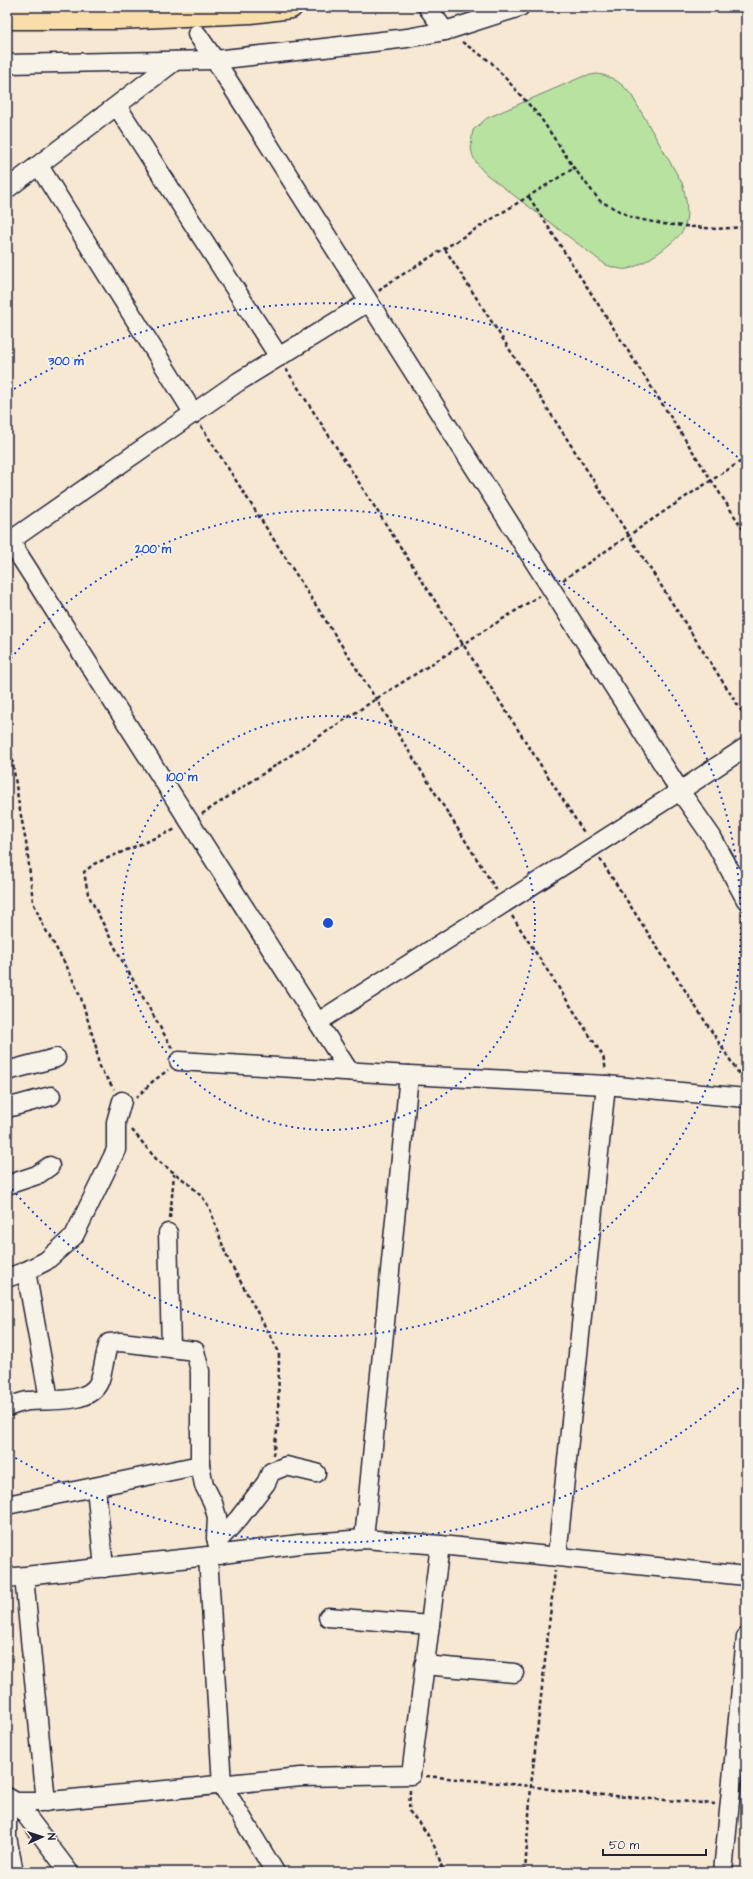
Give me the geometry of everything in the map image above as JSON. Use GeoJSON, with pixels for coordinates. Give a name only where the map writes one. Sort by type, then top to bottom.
{"type":"FeatureCollection","features":[{"type":"Feature","properties":{"kind":"highway"},"geometry":{"type":"LineString","coordinates":[[7,18],[118,18],[251,12],[291,7]]}},
{"type":"Feature","properties":{"kind":"street"},"geometry":{"type":"LineString","coordinates":[[7,64],[215,60],[407,38],[445,31],[520,7]]}},
{"type":"Feature","properties":{"kind":"street"},"geometry":{"type":"LineString","coordinates":[[428,8],[445,31]]}},
{"type":"Feature","properties":{"kind":"street"},"geometry":{"type":"LineString","coordinates":[[198,34],[680,791],[712,837],[746,900]]}},
{"type":"Feature","properties":{"kind":"street"},"geometry":{"type":"LineString","coordinates":[[7,189],[118,106],[175,61]]}},
{"type":"Feature","properties":{"kind":"street"},"geometry":{"type":"LineString","coordinates":[[118,106],[279,357]]}},
{"type":"Feature","properties":{"kind":"street"},"geometry":{"type":"LineString","coordinates":[[39,166],[194,414]]}},
{"type":"Feature","properties":{"kind":"street"},"geometry":{"type":"LineString","coordinates":[[349,1071],[8,542],[238,382],[368,302]]}},
{"type":"Feature","properties":{"kind":"street"},"geometry":{"type":"LineString","coordinates":[[318,1022],[680,791],[746,747]]}},
{"type":"Feature","properties":{"kind":"street"},"geometry":{"type":"LineString","coordinates":[[7,1071],[56,1058]]}},
{"type":"Feature","properties":{"kind":"street"},"geometry":{"type":"LineString","coordinates":[[180,1061],[409,1076],[606,1085],[746,1098]]}},
{"type":"Feature","properties":{"kind":"street"},"geometry":{"type":"LineString","coordinates":[[364,1539],[409,1076]]}},
{"type":"Feature","properties":{"kind":"street"},"geometry":{"type":"LineString","coordinates":[[557,1556],[606,1085]]}},
{"type":"Feature","properties":{"kind":"street"},"geometry":{"type":"LineString","coordinates":[[7,1108],[52,1096]]}},
{"type":"Feature","properties":{"kind":"street"},"geometry":{"type":"LineString","coordinates":[[7,1278],[46,1261],[74,1236],[116,1150],[116,1122],[121,1106]]}},
{"type":"Feature","properties":{"kind":"street"},"geometry":{"type":"LineString","coordinates":[[7,1185],[37,1175],[50,1166]]}},
{"type":"Feature","properties":{"kind":"street"},"geometry":{"type":"LineString","coordinates":[[168,1233],[171,1348]]}},
{"type":"Feature","properties":{"kind":"street"},"geometry":{"type":"LineString","coordinates":[[26,1271],[49,1399]]}},
{"type":"Feature","properties":{"kind":"street"},"geometry":{"type":"LineString","coordinates":[[7,1407],[26,1401],[74,1398],[84,1396],[95,1390],[100,1381],[109,1344],[120,1342],[195,1351],[200,1371],[200,1465],[204,1485],[213,1503],[217,1517],[215,1551],[222,1785],[275,1872]]}},
{"type":"Feature","properties":{"kind":"street"},"geometry":{"type":"LineString","coordinates":[[7,1505],[200,1465]]}},
{"type":"Feature","properties":{"kind":"street"},"geometry":{"type":"LineString","coordinates":[[215,1551],[266,1483],[271,1472],[286,1466],[316,1473]]}},
{"type":"Feature","properties":{"kind":"street"},"geometry":{"type":"LineString","coordinates":[[96,1487],[104,1568]]}},
{"type":"Feature","properties":{"kind":"street"},"geometry":{"type":"LineString","coordinates":[[46,1802],[15,1577],[104,1568],[215,1551],[364,1539],[557,1556],[746,1576]]}},
{"type":"Feature","properties":{"kind":"street"},"geometry":{"type":"LineString","coordinates":[[11,1799],[46,1802],[300,1777],[410,1775],[440,1545]]}},
{"type":"Feature","properties":{"kind":"street"},"geometry":{"type":"LineString","coordinates":[[328,1617],[430,1625]]}},
{"type":"Feature","properties":{"kind":"street"},"geometry":{"type":"LineString","coordinates":[[723,1872],[746,1637]]}},
{"type":"Feature","properties":{"kind":"street"},"geometry":{"type":"LineString","coordinates":[[424,1665],[514,1673]]}},
{"type":"Feature","properties":{"kind":"street"},"geometry":{"type":"LineString","coordinates":[[11,1799],[7,1814],[8,1837],[14,1872]]}},
{"type":"Feature","properties":{"kind":"street"},"geometry":{"type":"LineString","coordinates":[[11,1799],[69,1872]]}},
{"type":"Feature","properties":{"kind":"path"},"geometry":{"type":"LineString","coordinates":[[445,31],[491,62],[540,117],[574,168],[600,201],[633,218],[663,224],[716,229],[746,227]]}},
{"type":"Feature","properties":{"kind":"path"},"geometry":{"type":"LineString","coordinates":[[368,302],[384,286],[530,197],[574,168]]}},
{"type":"Feature","properties":{"kind":"path"},"geometry":{"type":"LineString","coordinates":[[530,197],[710,482],[746,534]]}},
{"type":"Feature","properties":{"kind":"path"},"geometry":{"type":"LineString","coordinates":[[445,249],[746,718]]}},
{"type":"Feature","properties":{"kind":"path"},"geometry":{"type":"LineString","coordinates":[[279,357],[589,840]]}},
{"type":"Feature","properties":{"kind":"path"},"geometry":{"type":"LineString","coordinates":[[194,414],[504,903],[603,1056],[607,1074],[606,1085]]}},
{"type":"Feature","properties":{"kind":"path"},"geometry":{"type":"LineString","coordinates":[[121,1106],[136,1098],[152,1082],[180,1061],[120,957],[88,894],[84,872],[94,864],[189,823],[376,699],[552,588],[687,496],[746,458]]}},
{"type":"Feature","properties":{"kind":"path"},"geometry":{"type":"LineString","coordinates":[[7,724],[19,805],[28,848],[33,902],[43,925],[67,968],[80,998],[96,1047],[99,1067],[121,1106],[124,1120],[157,1160],[189,1184],[203,1198],[210,1209],[226,1255],[279,1352],[278,1425],[271,1472]]}},
{"type":"Feature","properties":{"kind":"path"},"geometry":{"type":"LineString","coordinates":[[597,853],[746,1085]]}},
{"type":"Feature","properties":{"kind":"path"},"geometry":{"type":"LineString","coordinates":[[172,1206],[174,1173]]}},
{"type":"Feature","properties":{"kind":"path"},"geometry":{"type":"LineString","coordinates":[[525,1872],[531,1786],[557,1556]]}},
{"type":"Feature","properties":{"kind":"path"},"geometry":{"type":"LineString","coordinates":[[443,1872],[439,1855],[428,1833],[410,1811],[410,1775],[531,1786],[565,1792],[730,1805]]}},
{"type":"Feature","properties":{"kind":"green space"},"geometry":{"type":"Polygon","coordinates":[[[597,74],[617,81],[632,96],[682,183],[686,199],[687,215],[685,226],[677,238],[651,258],[627,269],[619,269],[606,265],[487,175],[474,160],[471,150],[473,130],[487,118],[584,76],[597,74]]]}}]}
